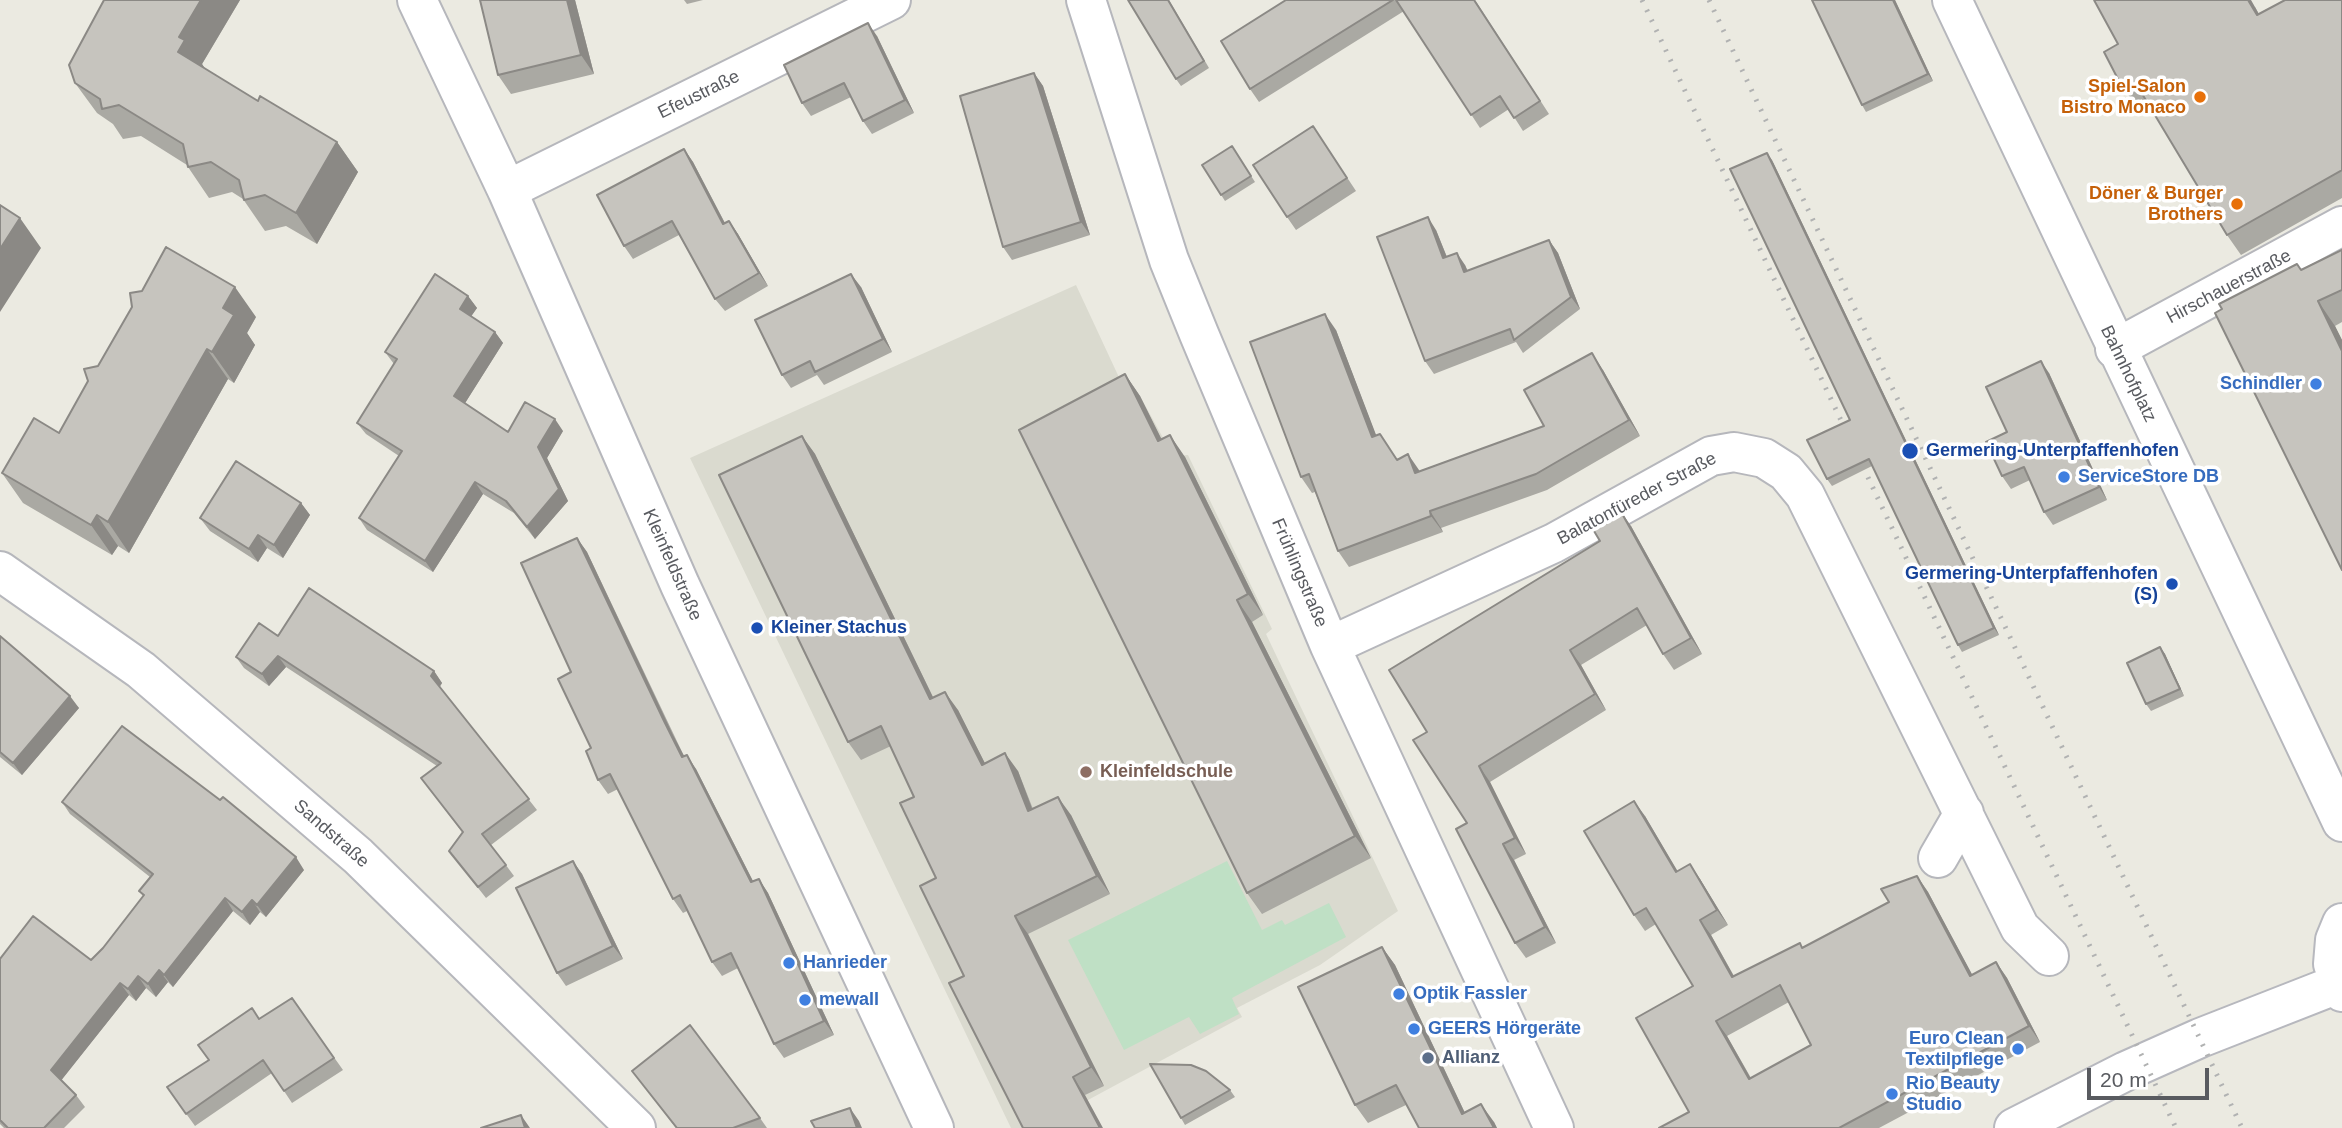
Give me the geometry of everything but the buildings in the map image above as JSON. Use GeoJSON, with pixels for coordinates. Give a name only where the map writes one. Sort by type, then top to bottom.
{"type":"FeatureCollection","features":[{"type":"Feature","properties":{"kind":"street","name":"Kleinfeldstraße"},"geometry":{"type":"LineString","coordinates":[[417,0],[507,190],[680,585],[934,1128]]}},
{"type":"Feature","properties":{"kind":"street","name":"Efeustraße"},"geometry":{"type":"LineString","coordinates":[[507,190],[891,0]]}},
{"type":"Feature","properties":{"kind":"street","name":"Frühlingstraße"},"geometry":{"type":"LineString","coordinates":[[1086,0],[1169,260],[1329,646],[1554,1128]]}},
{"type":"Feature","properties":{"kind":"street","name":"Bahnhofplatz"},"geometry":{"type":"LineString","coordinates":[[1952,0],[2115,349],[2342,822]]}},
{"type":"Feature","properties":{"kind":"street","name":"Hirschauerstraße"},"geometry":{"type":"LineString","coordinates":[[2115,349],[2342,226]]}},
{"type":"Feature","properties":{"kind":"street","name":"Balatonfüreder Straße"},"geometry":{"type":"LineString","coordinates":[[1329,646],[1554,543],[1711,456],[1734,452],[1764,458],[1786,472],[1805,495],[2020,928],[2049,956]]}},
{"type":"Feature","properties":{"kind":"street","name":"Sandstraße"},"geometry":{"type":"LineString","coordinates":[[0,571],[141,670],[358,856],[636,1128]]}},
{"type":"Feature","properties":{"kind":"street"},"geometry":{"type":"LineString","coordinates":[[1938,858],[1964,813]]}},
{"type":"Feature","properties":{"kind":"street"},"geometry":{"type":"LineString","coordinates":[[2014,1128],[2187,1044],[2340,988],[2333,964],[2335,940],[2342,923]]}},
{"type":"Feature","properties":{"kind":"shaded area","name":"Kleinfeldschule"},"geometry":{"type":"Polygon","coordinates":[[[1076,285],[1130,401],[1140,396],[1173,456],[1188,455],[1272,629],[1266,634],[1398,911],[1320,965],[1237,1008],[1242,1017],[1036,1128],[1011,1128],[690,458],[1076,285]]]}},
{"type":"Feature","properties":{"kind":"green space"},"geometry":{"type":"Polygon","coordinates":[[[1227,861],[1262,930],[1282,920],[1285,925],[1329,903],[1346,937],[1232,998],[1239,1014],[1200,1034],[1189,1017],[1124,1050],[1068,940],[1227,861]]]}},
{"type":"Feature","properties":{"kind":"railway"},"geometry":{"type":"LineString","coordinates":[[1642,0],[2176,1128]]}},
{"type":"Feature","properties":{"kind":"railway"},"geometry":{"type":"LineString","coordinates":[[1709,0],[2242,1128]]}},
{"type":"Feature","properties":{"kind":"place","name":"Spiel-Salon Bistro Monaco"},"geometry":{"type":"Point","coordinates":[2200,97]}},
{"type":"Feature","properties":{"kind":"place","name":"Döner & Burger Brothers"},"geometry":{"type":"Point","coordinates":[2237,204]}},
{"type":"Feature","properties":{"kind":"place","name":"Schindler"},"geometry":{"type":"Point","coordinates":[2316,384]}},
{"type":"Feature","properties":{"kind":"place","name":"Germering-Unterpfaffenhofen"},"geometry":{"type":"Point","coordinates":[1910,451]}},
{"type":"Feature","properties":{"kind":"place","name":"ServiceStore DB"},"geometry":{"type":"Point","coordinates":[2064,477]}},
{"type":"Feature","properties":{"kind":"place","name":"Germering-Unterpfaffenhofen (S)"},"geometry":{"type":"Point","coordinates":[2172,584]}},
{"type":"Feature","properties":{"kind":"place","name":"Kleiner Stachus"},"geometry":{"type":"Point","coordinates":[757,628]}},
{"type":"Feature","properties":{"kind":"place","name":"Kleinfeldschule"},"geometry":{"type":"Point","coordinates":[1086,772]}},
{"type":"Feature","properties":{"kind":"place","name":"Hanrieder"},"geometry":{"type":"Point","coordinates":[789,963]}},
{"type":"Feature","properties":{"kind":"place","name":"Optik Fassler"},"geometry":{"type":"Point","coordinates":[1399,994]}},
{"type":"Feature","properties":{"kind":"place","name":"mewall"},"geometry":{"type":"Point","coordinates":[805,1000]}},
{"type":"Feature","properties":{"kind":"place","name":"GEERS Hörgeräte"},"geometry":{"type":"Point","coordinates":[1414,1029]}},
{"type":"Feature","properties":{"kind":"place","name":"Euro Clean Textilpflege"},"geometry":{"type":"Point","coordinates":[2018,1049]}},
{"type":"Feature","properties":{"kind":"place","name":"Allianz"},"geometry":{"type":"Point","coordinates":[1428,1058]}},
{"type":"Feature","properties":{"kind":"place","name":"Rio Beauty Studio"},"geometry":{"type":"Point","coordinates":[1892,1094]}}]}
